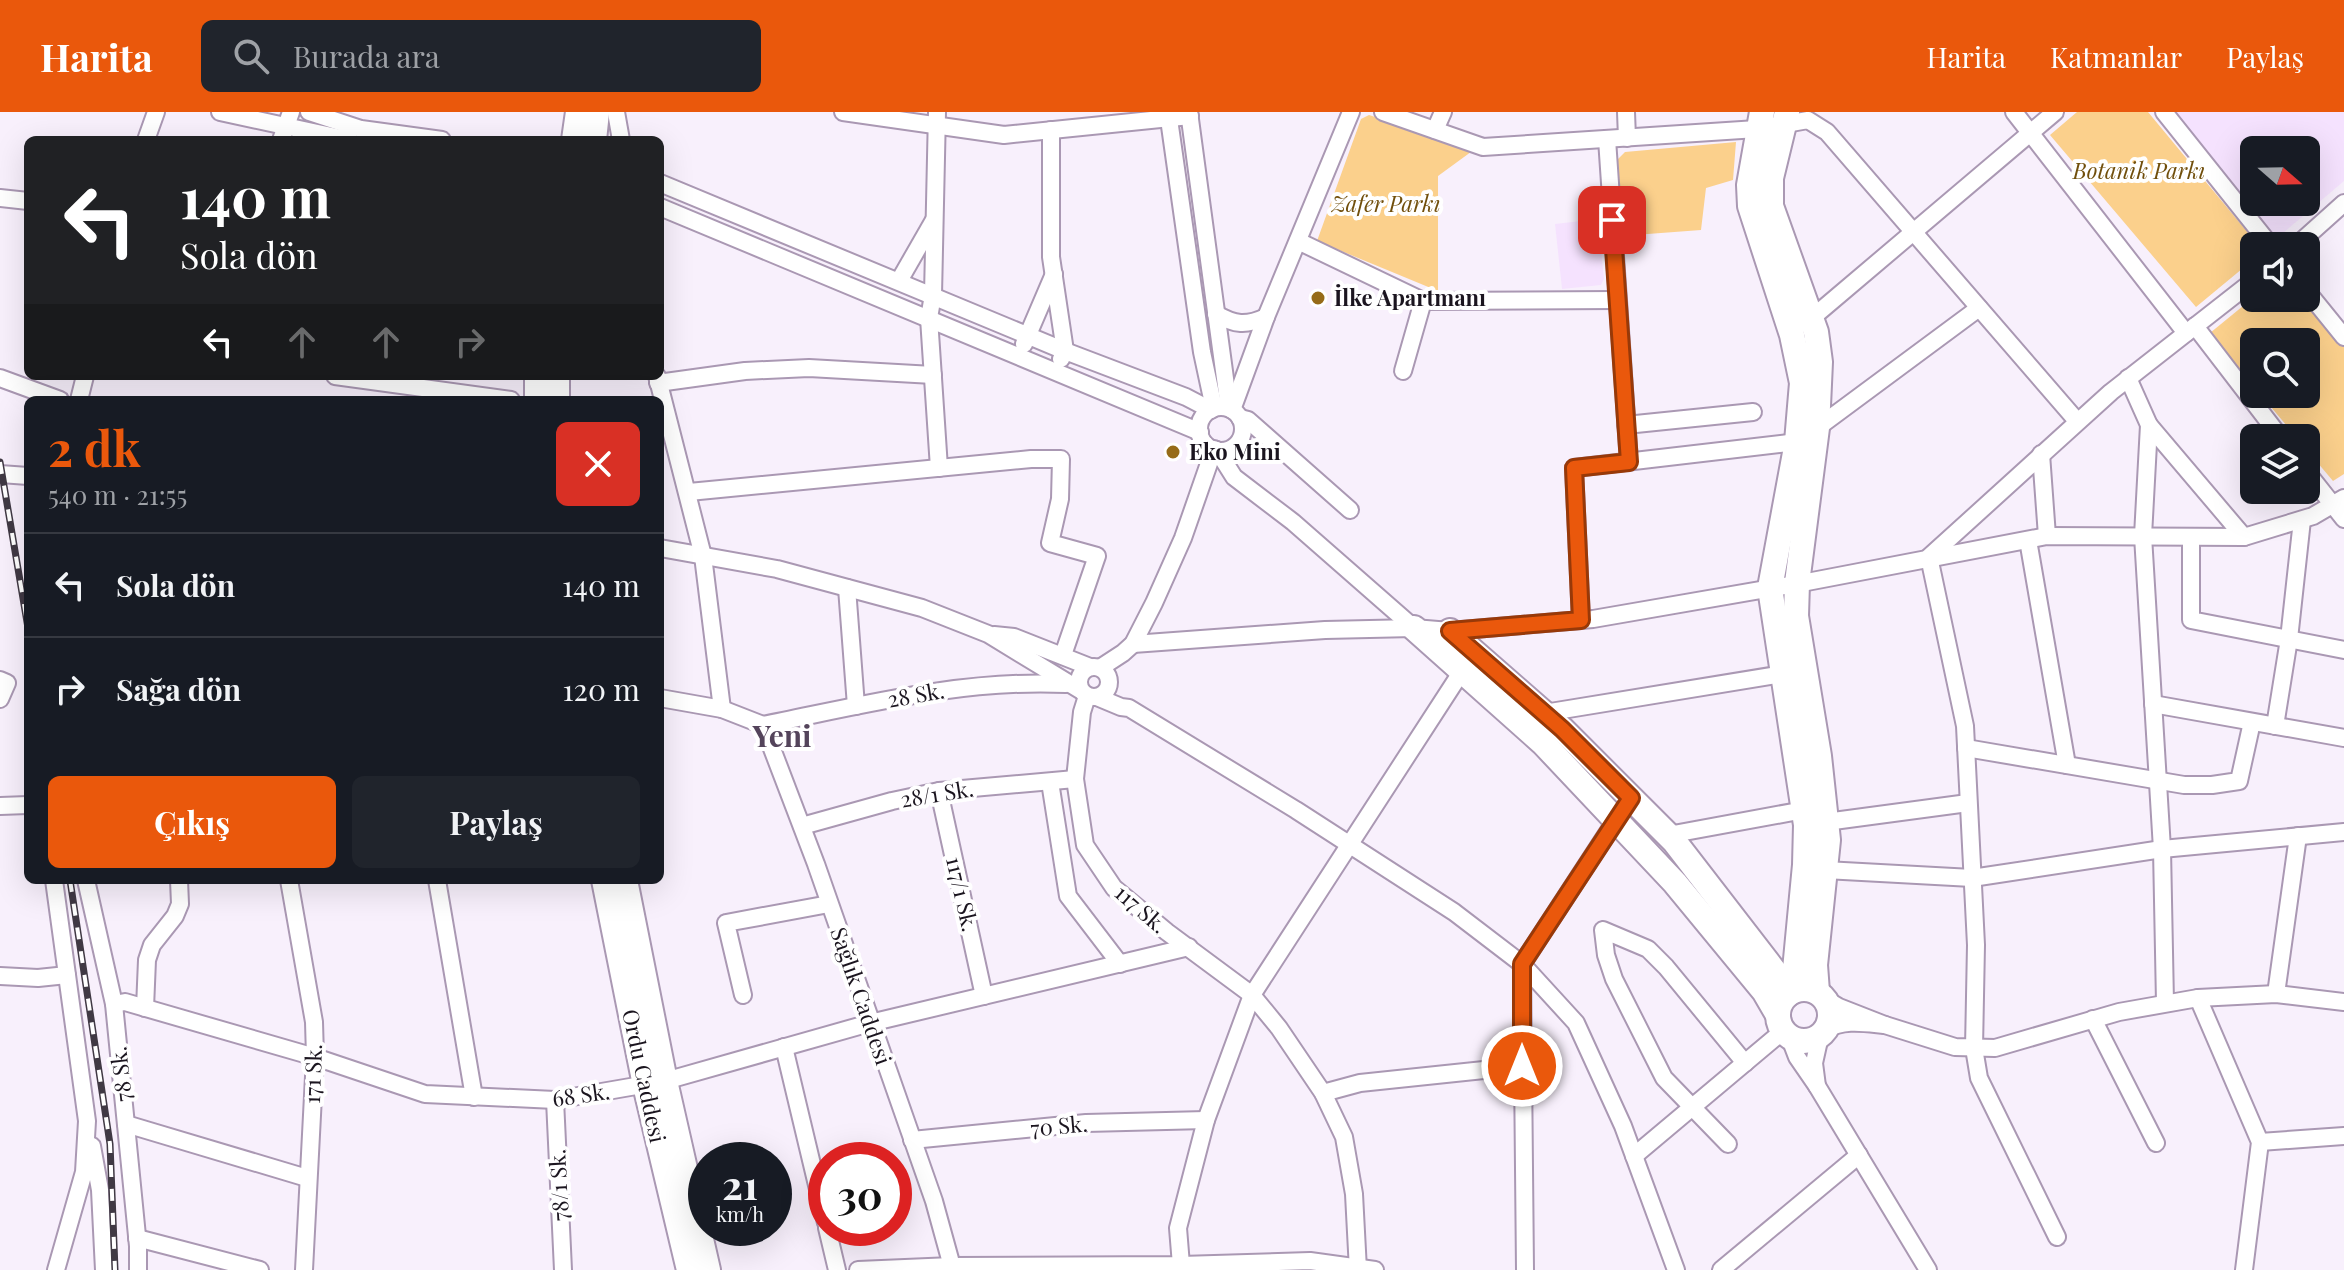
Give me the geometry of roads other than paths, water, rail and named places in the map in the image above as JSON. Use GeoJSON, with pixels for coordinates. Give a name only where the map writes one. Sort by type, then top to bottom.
{"type":"FeatureCollection","features":[{"type":"Feature","properties":{"kind":"street"},"geometry":{"type":"LineString","coordinates":[[147,136],[156,112]]}},
{"type":"Feature","properties":{"kind":"street"},"geometry":{"type":"LineString","coordinates":[[220,112],[332,136]]}},
{"type":"Feature","properties":{"kind":"street"},"geometry":{"type":"LineString","coordinates":[[309,112],[361,129],[413,136]]}},
{"type":"Feature","properties":{"kind":"street"},"geometry":{"type":"LineString","coordinates":[[575,136],[578,112]]}},
{"type":"Feature","properties":{"kind":"street"},"geometry":{"type":"LineString","coordinates":[[594,136],[597,112]]}},
{"type":"Feature","properties":{"kind":"street"},"geometry":{"type":"LineString","coordinates":[[616,112],[620,136]]}},
{"type":"Feature","properties":{"kind":"street"},"geometry":{"type":"LineString","coordinates":[[843,112],[936,120],[1004,135],[1189,114],[1216,314],[1225,411]]}},
{"type":"Feature","properties":{"kind":"street"},"geometry":{"type":"LineString","coordinates":[[1351,112],[1225,411],[1201,421],[1200,432],[1205,443],[1215,450],[1234,477],[1293,522],[1543,743],[1675,883],[1764,991],[1796,1008],[1830,1015],[1814,1063],[1817,1086]]}},
{"type":"Feature","properties":{"kind":"street"},"geometry":{"type":"LineString","coordinates":[[1383,112],[1483,147],[1627,138],[1786,118],[1808,120],[1827,132],[2077,421]]}},
{"type":"Feature","properties":{"kind":"street"},"geometry":{"type":"LineString","coordinates":[[1435,130],[1443,112]]}},
{"type":"Feature","properties":{"kind":"street"},"geometry":{"type":"LineString","coordinates":[[1626,112],[1627,138]]}},
{"type":"Feature","properties":{"kind":"street"},"geometry":{"type":"LineString","coordinates":[[2014,112],[2269,424]]}},
{"type":"Feature","properties":{"kind":"street"},"geometry":{"type":"LineString","coordinates":[[1792,335],[2055,112]]}},
{"type":"Feature","properties":{"kind":"street"},"geometry":{"type":"LineString","coordinates":[[2164,112],[2260,232]]}},
{"type":"Feature","properties":{"kind":"street"},"geometry":{"type":"LineString","coordinates":[[1168,116],[1202,352],[1225,411],[1243,429],[1240,440],[1228,449],[1215,450]]}},
{"type":"Feature","properties":{"kind":"street"},"geometry":{"type":"LineString","coordinates":[[1786,118],[1771,178],[1771,206],[1816,332],[1820,362],[1807,435],[1770,588],[1804,810],[1805,865],[1796,1008],[1797,1057],[1928,1270]]}},
{"type":"Feature","properties":{"kind":"street"},"geometry":{"type":"LineString","coordinates":[[936,120],[933,295],[929,318],[939,468]]}},
{"type":"Feature","properties":{"kind":"street"},"geometry":{"type":"LineString","coordinates":[[1634,1156],[1745,1063],[1796,1008],[1815,965],[1828,840],[1819,756],[1796,616],[1807,435],[1802,383],[1792,335],[1750,206],[1749,185],[1759,121]]}},
{"type":"Feature","properties":{"kind":"street"},"geometry":{"type":"LineString","coordinates":[[1051,130],[1051,257],[1065,351],[1056,372]]}},
{"type":"Feature","properties":{"kind":"street"},"geometry":{"type":"LineString","coordinates":[[1607,139],[1629,462]]}},
{"type":"Feature","properties":{"kind":"street"},"geometry":{"type":"LineString","coordinates":[[664,185],[1065,351],[1248,420],[1350,510]]}},
{"type":"Feature","properties":{"kind":"street"},"geometry":{"type":"LineString","coordinates":[[0,198],[24,201]]}},
{"type":"Feature","properties":{"kind":"street"},"geometry":{"type":"LineString","coordinates":[[2312,232],[2344,203]]}},
{"type":"Feature","properties":{"kind":"street"},"geometry":{"type":"LineString","coordinates":[[664,209],[1200,432]]}},
{"type":"Feature","properties":{"kind":"street"},"geometry":{"type":"LineString","coordinates":[[899,281],[934,218]]}},
{"type":"Feature","properties":{"kind":"street"},"geometry":{"type":"LineString","coordinates":[[1298,241],[1423,301],[1617,300]]}},
{"type":"Feature","properties":{"kind":"street"},"geometry":{"type":"LineString","coordinates":[[1019,355],[1055,273]]}},
{"type":"Feature","properties":{"kind":"street"},"geometry":{"type":"LineString","coordinates":[[1929,557],[2077,421],[2240,291]]}},
{"type":"Feature","properties":{"kind":"street"},"geometry":{"type":"LineString","coordinates":[[1403,371],[1423,301]]}},
{"type":"Feature","properties":{"kind":"street"},"geometry":{"type":"LineString","coordinates":[[2320,303],[2338,319],[2344,337]]}},
{"type":"Feature","properties":{"kind":"street"},"geometry":{"type":"LineString","coordinates":[[1581,620],[1574,468],[1807,435],[1979,308]]}},
{"type":"Feature","properties":{"kind":"street"},"geometry":{"type":"LineString","coordinates":[[1216,314],[1232,323],[1250,324],[1266,317]]}},
{"type":"Feature","properties":{"kind":"street"},"geometry":{"type":"LineString","coordinates":[[664,378],[809,368],[933,375]]}},
{"type":"Feature","properties":{"kind":"street"},"geometry":{"type":"LineString","coordinates":[[0,378],[49,396]]}},
{"type":"Feature","properties":{"kind":"street"},"geometry":{"type":"LineString","coordinates":[[2128,378],[2149,425],[2244,537]]}},
{"type":"Feature","properties":{"kind":"street"},"geometry":{"type":"LineString","coordinates":[[364,380],[482,396]]}},
{"type":"Feature","properties":{"kind":"street"},"geometry":{"type":"LineString","coordinates":[[664,401],[703,556],[722,709]]}},
{"type":"Feature","properties":{"kind":"street"},"geometry":{"type":"LineString","coordinates":[[1626,425],[1753,412]]}},
{"type":"Feature","properties":{"kind":"street"},"geometry":{"type":"LineString","coordinates":[[2149,425],[2143,536],[2162,849],[2165,1003]]}},
{"type":"Feature","properties":{"kind":"street"},"geometry":{"type":"LineString","coordinates":[[1102,674],[1128,648],[1183,538],[1215,450]]}},
{"type":"Feature","properties":{"kind":"street"},"geometry":{"type":"LineString","coordinates":[[2041,454],[2047,536]]}},
{"type":"Feature","properties":{"kind":"street"},"geometry":{"type":"LineString","coordinates":[[689,492],[1061,459],[1060,499],[1050,543],[1097,556],[1063,655]]}},
{"type":"Feature","properties":{"kind":"street"},"geometry":{"type":"LineString","coordinates":[[0,474],[24,476]]}},
{"type":"Feature","properties":{"kind":"street"},"geometry":{"type":"LineString","coordinates":[[2320,484],[2338,501],[2344,519]]}},
{"type":"Feature","properties":{"kind":"street"},"geometry":{"type":"LineString","coordinates":[[1128,648],[1325,630],[1414,628],[1450,631],[1581,620],[2047,536],[2244,537],[2302,520],[2338,501]]}},
{"type":"Feature","properties":{"kind":"street"},"geometry":{"type":"LineString","coordinates":[[2275,726],[2289,639],[2302,520]]}},
{"type":"Feature","properties":{"kind":"street"},"geometry":{"type":"LineString","coordinates":[[2191,537],[2191,620],[2344,650]]}},
{"type":"Feature","properties":{"kind":"street"},"geometry":{"type":"LineString","coordinates":[[2028,540],[2067,765]]}},
{"type":"Feature","properties":{"kind":"street"},"geometry":{"type":"LineString","coordinates":[[664,549],[777,569],[922,608],[988,634],[1084,692],[1129,708],[1454,912],[1522,964],[1576,1023],[1634,1156],[1676,1270]]}},
{"type":"Feature","properties":{"kind":"street"},"geometry":{"type":"LineString","coordinates":[[1929,557],[1965,726],[1976,945],[1974,1048],[1979,1078],[2057,1237]]}},
{"type":"Feature","properties":{"kind":"street"},"geometry":{"type":"LineString","coordinates":[[847,588],[856,706]]}},
{"type":"Feature","properties":{"kind":"street"},"geometry":{"type":"LineString","coordinates":[[1450,631],[1544,713],[1668,835],[1775,972],[1796,1008],[1804,1041],[1836,1024],[1885,1025]]}},
{"type":"Feature","properties":{"kind":"street"},"geometry":{"type":"LineString","coordinates":[[988,634],[1014,637],[1102,674],[1125,699],[1129,708]]}},
{"type":"Feature","properties":{"kind":"street"},"geometry":{"type":"LineString","coordinates":[[1181,1265],[1178,1228],[1206,1120],[1252,995],[1462,671]]}},
{"type":"Feature","properties":{"kind":"street"},"geometry":{"type":"LineString","coordinates":[[1084,692],[1105,692],[1102,674]]}},
{"type":"Feature","properties":{"kind":"street","name":"117 Sk."},"geometry":{"type":"LineString","coordinates":[[1102,674],[1080,676],[1084,692],[1075,779],[1085,845],[1114,888],[1252,995],[1279,1028],[1323,1093],[1344,1137],[1364,1269]]}},
{"type":"Feature","properties":{"kind":"street"},"geometry":{"type":"LineString","coordinates":[[1544,713],[1783,674]]}},
{"type":"Feature","properties":{"kind":"street"},"geometry":{"type":"LineString","coordinates":[[0,680],[7,683],[0,699]]}},
{"type":"Feature","properties":{"kind":"street","name":"28 Sk."},"geometry":{"type":"LineString","coordinates":[[763,725],[941,689],[1034,683],[1084,692]]}},
{"type":"Feature","properties":{"kind":"street"},"geometry":{"type":"LineString","coordinates":[[664,699],[722,709],[763,725]]}},
{"type":"Feature","properties":{"kind":"street"},"geometry":{"type":"LineString","coordinates":[[2153,704],[2344,738]]}},
{"type":"Feature","properties":{"kind":"street"},"geometry":{"type":"LineString","coordinates":[[1966,748],[2198,785],[2239,781],[2252,722]]}},
{"type":"Feature","properties":{"kind":"street","name":"Sağlık Caddesi"},"geometry":{"type":"LineString","coordinates":[[763,725],[802,826],[934,1201],[952,1268]]}},
{"type":"Feature","properties":{"kind":"street","name":"28/1 Sk."},"geometry":{"type":"LineString","coordinates":[[802,826],[939,791],[1075,779]]}},
{"type":"Feature","properties":{"kind":"street"},"geometry":{"type":"LineString","coordinates":[[1050,782],[1068,896],[1120,964]]}},
{"type":"Feature","properties":{"kind":"street","name":"117/1 Sk."},"geometry":{"type":"LineString","coordinates":[[939,791],[984,996]]}},
{"type":"Feature","properties":{"kind":"street"},"geometry":{"type":"LineString","coordinates":[[1525,1270],[1522,964],[1631,798]]}},
{"type":"Feature","properties":{"kind":"street"},"geometry":{"type":"LineString","coordinates":[[1826,822],[1968,803]]}},
{"type":"Feature","properties":{"kind":"street"},"geometry":{"type":"LineString","coordinates":[[0,806],[24,805]]}},
{"type":"Feature","properties":{"kind":"street"},"geometry":{"type":"LineString","coordinates":[[1668,835],[1804,810]]}},
{"type":"Feature","properties":{"kind":"street"},"geometry":{"type":"LineString","coordinates":[[1825,870],[1972,878],[2162,849],[2344,832]]}},
{"type":"Feature","properties":{"kind":"street"},"geometry":{"type":"LineString","coordinates":[[2276,994],[2298,836]]}},
{"type":"Feature","properties":{"kind":"street"},"geometry":{"type":"LineString","coordinates":[[55,884],[87,1121],[100,1190],[104,1270]]}},
{"type":"Feature","properties":{"kind":"street","name":"78 Sk."},"geometry":{"type":"LineString","coordinates":[[87,884],[114,1004],[138,1270]]}},
{"type":"Feature","properties":{"kind":"street"},"geometry":{"type":"LineString","coordinates":[[145,1008],[147,960],[152,945],[175,916],[180,904],[179,884]]}},
{"type":"Feature","properties":{"kind":"street","name":"171 Sk."},"geometry":{"type":"LineString","coordinates":[[290,884],[314,1022],[315,1057],[304,1270]]}},
{"type":"Feature","properties":{"kind":"street"},"geometry":{"type":"LineString","coordinates":[[438,884],[474,1097]]}},
{"type":"Feature","properties":{"kind":"street","name":"Ordu Caddesi"},"geometry":{"type":"LineString","coordinates":[[605,884],[655,1083],[708,1270]]}},
{"type":"Feature","properties":{"kind":"street","name":"Ordu Caddesi"},"geometry":{"type":"LineString","coordinates":[[626,884],[655,1083],[689,1270]]}},
{"type":"Feature","properties":{"kind":"street"},"geometry":{"type":"LineString","coordinates":[[743,995],[726,923],[829,904]]}},
{"type":"Feature","properties":{"kind":"street"},"geometry":{"type":"LineString","coordinates":[[1728,1144],[1664,1078],[1620,991],[1606,955],[1603,930],[1648,949],[1745,1063]]}},
{"type":"Feature","properties":{"kind":"street","name":"68 Sk."},"geometry":{"type":"LineString","coordinates":[[114,1004],[125,1002],[315,1057],[425,1094],[555,1100],[655,1083],[870,1023],[1189,947]]}},
{"type":"Feature","properties":{"kind":"street"},"geometry":{"type":"LineString","coordinates":[[0,976],[46,978],[67,975]]}},
{"type":"Feature","properties":{"kind":"street"},"geometry":{"type":"LineString","coordinates":[[1796,1008],[1839,1007],[1955,1047],[1995,1048],[2093,1019],[2198,998],[2276,994],[2344,1002]]}},
{"type":"Feature","properties":{"kind":"street"},"geometry":{"type":"LineString","coordinates":[[2198,998],[2260,1142],[2244,1270]]}},
{"type":"Feature","properties":{"kind":"street"},"geometry":{"type":"LineString","coordinates":[[2093,1019],[2156,1143]]}},
{"type":"Feature","properties":{"kind":"street"},"geometry":{"type":"LineString","coordinates":[[784,1047],[808,1147]]}},
{"type":"Feature","properties":{"kind":"street"},"geometry":{"type":"LineString","coordinates":[[1323,1093],[1360,1083],[1522,1066]]}},
{"type":"Feature","properties":{"kind":"street","name":"78/1 Sk."},"geometry":{"type":"LineString","coordinates":[[555,1100],[563,1270]]}},
{"type":"Feature","properties":{"kind":"street","name":"70 Sk."},"geometry":{"type":"LineString","coordinates":[[912,1140],[1086,1123],[1206,1120]]}},
{"type":"Feature","properties":{"kind":"street"},"geometry":{"type":"LineString","coordinates":[[56,1270],[84,1172],[87,1121]]}},
{"type":"Feature","properties":{"kind":"street"},"geometry":{"type":"LineString","coordinates":[[126,1124],[307,1178]]}},
{"type":"Feature","properties":{"kind":"street"},"geometry":{"type":"LineString","coordinates":[[2260,1142],[2344,1136]]}},
{"type":"Feature","properties":{"kind":"street"},"geometry":{"type":"LineString","coordinates":[[1721,1270],[1859,1155]]}},
{"type":"Feature","properties":{"kind":"street"},"geometry":{"type":"LineString","coordinates":[[137,1238],[260,1270]]}},
{"type":"Feature","properties":{"kind":"street"},"geometry":{"type":"LineString","coordinates":[[832,1246],[837,1270]]}},
{"type":"Feature","properties":{"kind":"street"},"geometry":{"type":"LineString","coordinates":[[858,1270],[1181,1265],[1237,1267],[1310,1261],[1364,1269]]}},
{"type":"Feature","properties":{"kind":"railway"},"geometry":{"type":"LineString","coordinates":[[0,462],[24,604]]}},
{"type":"Feature","properties":{"kind":"railway"},"geometry":{"type":"LineString","coordinates":[[71,884],[110,1144],[115,1270]]}},
{"type":"Feature","properties":{"kind":"place","name":"İlke Apartmanı"},"geometry":{"type":"Point","coordinates":[1318,298]}},
{"type":"Feature","properties":{"kind":"place","name":"Eko Mini"},"geometry":{"type":"Point","coordinates":[1173,452]}},
{"type":"Feature","properties":{"kind":"district","name":"Yeni"},"geometry":{"type":"Point","coordinates":[782,737]}},
{"type":"Feature","properties":{"kind":"park label","name":"Botanik Parkı"},"geometry":{"type":"Point","coordinates":[2139,171]}},
{"type":"Feature","properties":{"kind":"park label","name":"Zafer Parkı"},"geometry":{"type":"Point","coordinates":[1386,204]}}]}
